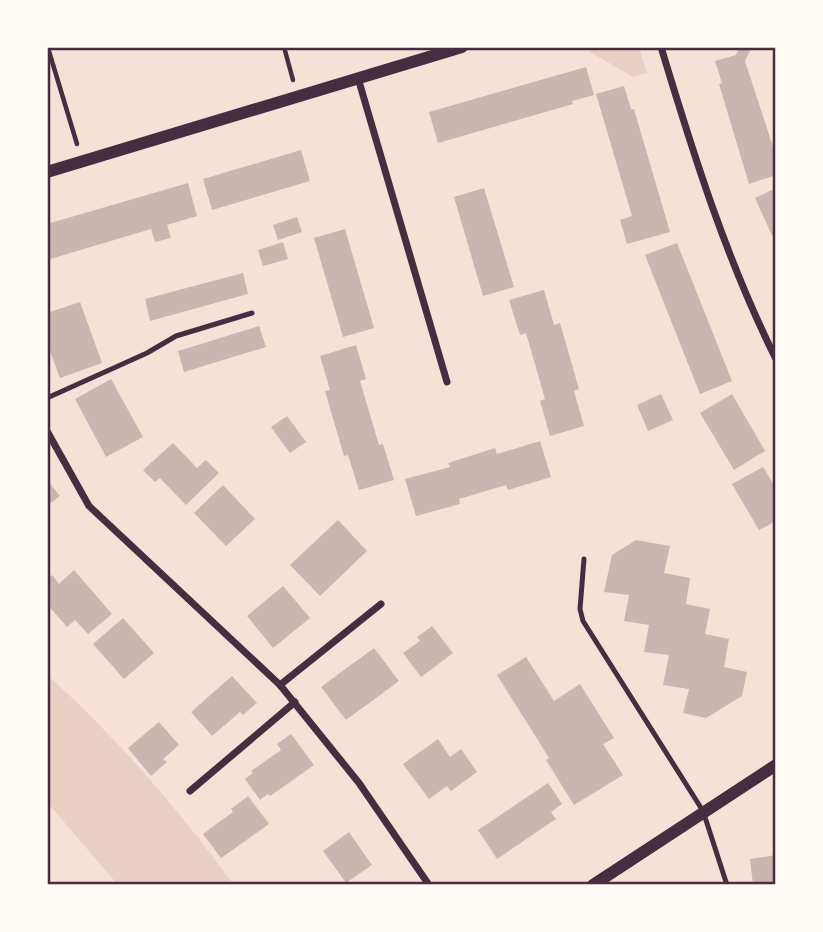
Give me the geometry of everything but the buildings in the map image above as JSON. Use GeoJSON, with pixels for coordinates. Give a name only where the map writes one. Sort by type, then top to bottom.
{"type":"FeatureCollection","features":[{"type":"Feature","properties":{"kind":"street"},"geometry":{"type":"LineString","coordinates":[[47,172],[462,47]]}},
{"type":"Feature","properties":{"kind":"street"},"geometry":{"type":"LineString","coordinates":[[661,47],[716,222],[776,359]]}},
{"type":"Feature","properties":{"kind":"street"},"geometry":{"type":"LineString","coordinates":[[358,78],[447,382]]}},
{"type":"Feature","properties":{"kind":"street"},"geometry":{"type":"LineString","coordinates":[[47,432],[89,506],[280,685],[359,783],[429,885]]}},
{"type":"Feature","properties":{"kind":"street"},"geometry":{"type":"LineString","coordinates":[[280,685],[381,604]]}},
{"type":"Feature","properties":{"kind":"street"},"geometry":{"type":"LineString","coordinates":[[190,791],[295,702]]}},
{"type":"Feature","properties":{"kind":"street"},"geometry":{"type":"LineString","coordinates":[[593,885],[776,765]]}},
{"type":"Feature","properties":{"kind":"lane"},"geometry":{"type":"LineString","coordinates":[[47,398],[147,353],[176,336],[252,313]]}},
{"type":"Feature","properties":{"kind":"lane"},"geometry":{"type":"LineString","coordinates":[[584,559],[580,608],[583,621],[703,811],[727,885]]}},
{"type":"Feature","properties":{"kind":"path"},"geometry":{"type":"LineString","coordinates":[[284,47],[298,96]]}},
{"type":"Feature","properties":{"kind":"path"},"geometry":{"type":"LineString","coordinates":[[48,48],[83,161]]}},
{"type":"Feature","properties":{"kind":"shaded area"},"geometry":{"type":"Polygon","coordinates":[[[589,47],[639,47],[647,73],[633,77],[590,52],[589,47]]]}},
{"type":"Feature","properties":{"kind":"shaded area"},"geometry":{"type":"Polygon","coordinates":[[[47,675],[97,723],[146,776],[234,885],[118,885],[47,802],[47,675]]]}}]}
